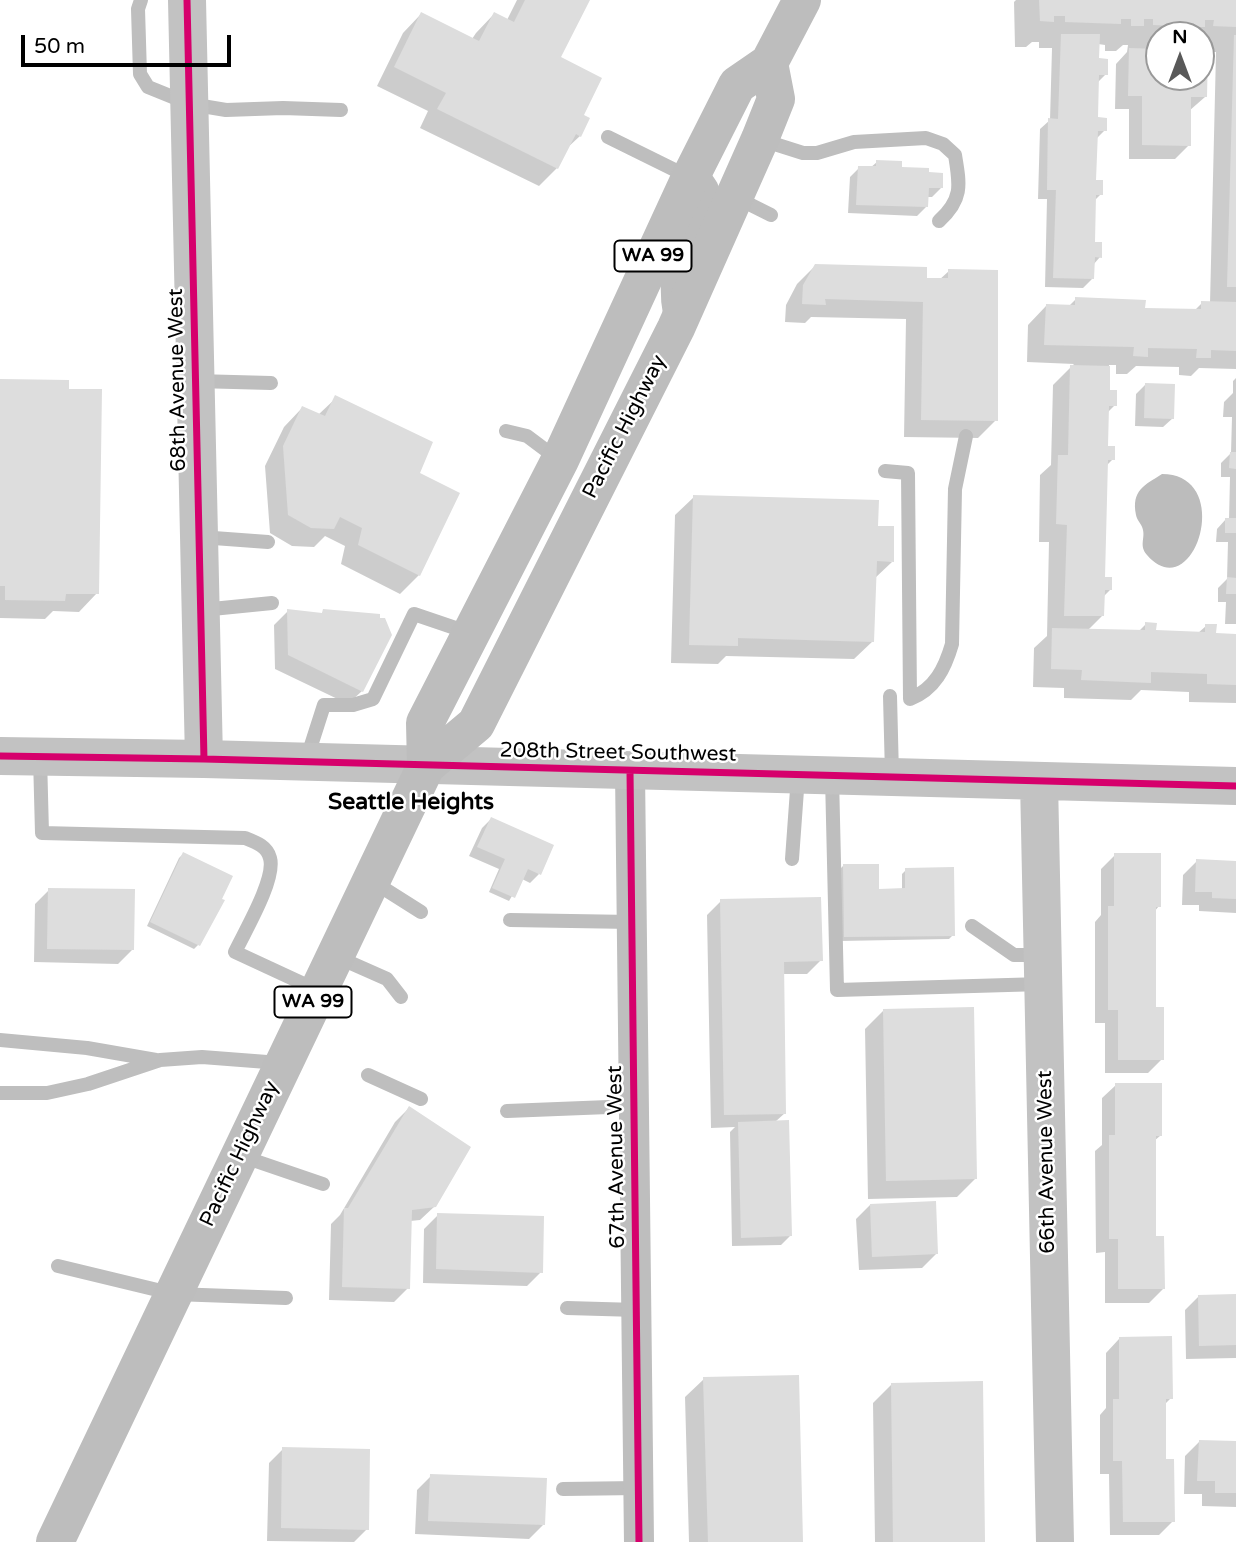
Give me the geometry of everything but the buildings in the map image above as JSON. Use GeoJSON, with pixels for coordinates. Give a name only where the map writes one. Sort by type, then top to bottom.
{"type":"FeatureCollection","features":[{"type":"Feature","properties":{"kind":"main road","name":"Pacific Highway"},"geometry":{"type":"LineString","coordinates":[[426,766],[425,723],[560,460],[690,178],[737,85],[766,66],[802,0]]}},
{"type":"Feature","properties":{"kind":"main road","name":"Pacific Highway"},"geometry":{"type":"LineString","coordinates":[[55,1542],[426,766],[476,724],[682,313],[776,99],[766,66]]}},
{"type":"Feature","properties":{"kind":"main road"},"geometry":{"type":"LineString","coordinates":[[734,197],[729,171],[760,96],[766,66]]}},
{"type":"Feature","properties":{"kind":"main road"},"geometry":{"type":"LineString","coordinates":[[682,313],[680,278],[702,205],[701,192],[690,178]]}},
{"type":"Feature","properties":{"kind":"street","name":"68th Avenue West"},"geometry":{"type":"LineString","coordinates":[[187,0],[204,759]]}},
{"type":"Feature","properties":{"kind":"street","name":"208th Street Southwest"},"geometry":{"type":"LineString","coordinates":[[0,756],[1236,786]]}},
{"type":"Feature","properties":{"kind":"street","name":"67th Avenue West"},"geometry":{"type":"LineString","coordinates":[[630,771],[639,1542]]}},
{"type":"Feature","properties":{"kind":"street","name":"66th Avenue West"},"geometry":{"type":"LineString","coordinates":[[1039,781],[1055,1542]]}},
{"type":"Feature","properties":{"kind":"lane"},"geometry":{"type":"LineString","coordinates":[[141,0],[138,9],[140,74],[148,87],[190,103],[226,110],[341,110]]}},
{"type":"Feature","properties":{"kind":"lane"},"geometry":{"type":"LineString","coordinates":[[608,137],[690,178]]}},
{"type":"Feature","properties":{"kind":"lane"},"geometry":{"type":"LineString","coordinates":[[760,139],[803,153],[817,153],[854,142],[926,138],[943,144],[955,155],[959,183],[954,208],[939,221]]}},
{"type":"Feature","properties":{"kind":"lane"},"geometry":{"type":"LineString","coordinates":[[734,197],[771,215]]}},
{"type":"Feature","properties":{"kind":"lane"},"geometry":{"type":"LineString","coordinates":[[195,382],[271,383]]}},
{"type":"Feature","properties":{"kind":"lane"},"geometry":{"type":"LineString","coordinates":[[506,431],[527,436],[560,460]]}},
{"type":"Feature","properties":{"kind":"lane"},"geometry":{"type":"LineString","coordinates":[[885,471],[908,473],[911,699],[922,694],[934,683],[946,664],[952,644],[955,489],[966,436]]}},
{"type":"Feature","properties":{"kind":"lane"},"geometry":{"type":"LineString","coordinates":[[199,537],[268,542]]}},
{"type":"Feature","properties":{"kind":"lane"},"geometry":{"type":"LineString","coordinates":[[201,610],[272,603]]}},
{"type":"Feature","properties":{"kind":"lane"},"geometry":{"type":"LineString","coordinates":[[306,762],[324,705],[353,705],[373,699],[414,614],[471,633]]}},
{"type":"Feature","properties":{"kind":"lane"},"geometry":{"type":"LineString","coordinates":[[890,696],[892,778]]}},
{"type":"Feature","properties":{"kind":"lane"},"geometry":{"type":"LineString","coordinates":[[40,756],[42,833],[245,838],[260,844],[270,857],[270,876],[235,952],[318,991]]}},
{"type":"Feature","properties":{"kind":"lane"},"geometry":{"type":"LineString","coordinates":[[792,859],[815,776]]}},
{"type":"Feature","properties":{"kind":"lane"},"geometry":{"type":"LineString","coordinates":[[815,776],[837,989],[1043,970]]}},
{"type":"Feature","properties":{"kind":"lane"},"geometry":{"type":"LineString","coordinates":[[371,880],[421,912]]}},
{"type":"Feature","properties":{"kind":"lane"},"geometry":{"type":"LineString","coordinates":[[510,920],[632,922]]}},
{"type":"Feature","properties":{"kind":"lane"},"geometry":{"type":"LineString","coordinates":[[972,926],[1014,955],[1043,970]]}},
{"type":"Feature","properties":{"kind":"lane"},"geometry":{"type":"LineString","coordinates":[[335,956],[387,979],[401,996]]}},
{"type":"Feature","properties":{"kind":"lane"},"geometry":{"type":"LineString","coordinates":[[0,1040],[88,1048],[160,1060],[202,1057],[284,1064]]}},
{"type":"Feature","properties":{"kind":"lane"},"geometry":{"type":"LineString","coordinates":[[0,1093],[47,1093],[88,1084],[160,1060]]}},
{"type":"Feature","properties":{"kind":"lane"},"geometry":{"type":"LineString","coordinates":[[368,1075],[421,1099]]}},
{"type":"Feature","properties":{"kind":"lane"},"geometry":{"type":"LineString","coordinates":[[508,1111],[634,1106]]}},
{"type":"Feature","properties":{"kind":"lane"},"geometry":{"type":"LineString","coordinates":[[240,1155],[323,1184]]}},
{"type":"Feature","properties":{"kind":"lane"},"geometry":{"type":"LineString","coordinates":[[58,1266],[174,1294],[286,1298]]}},
{"type":"Feature","properties":{"kind":"lane"},"geometry":{"type":"LineString","coordinates":[[566,1308],[636,1310]]}},
{"type":"Feature","properties":{"kind":"lane"},"geometry":{"type":"LineString","coordinates":[[563,1489],[638,1488]]}},
{"type":"Feature","properties":{"kind":"shaded area"},"geometry":{"type":"Polygon","coordinates":[[[1162,474],[1185,480],[1197,494],[1202,514],[1200,535],[1192,553],[1180,565],[1164,567],[1145,552],[1143,530],[1135,507],[1141,489],[1162,474]]]}},
{"type":"Feature","properties":{"kind":"cycle path"},"geometry":{"type":"LineString","coordinates":[[187,0],[204,759]]}},
{"type":"Feature","properties":{"kind":"cycle path"},"geometry":{"type":"LineString","coordinates":[[0,756],[1236,786]]}},
{"type":"Feature","properties":{"kind":"cycle path"},"geometry":{"type":"LineString","coordinates":[[630,771],[639,1542]]}},
{"type":"Feature","properties":{"kind":"district","name":"Seattle Heights"},"geometry":{"type":"Point","coordinates":[411,803]}}]}
